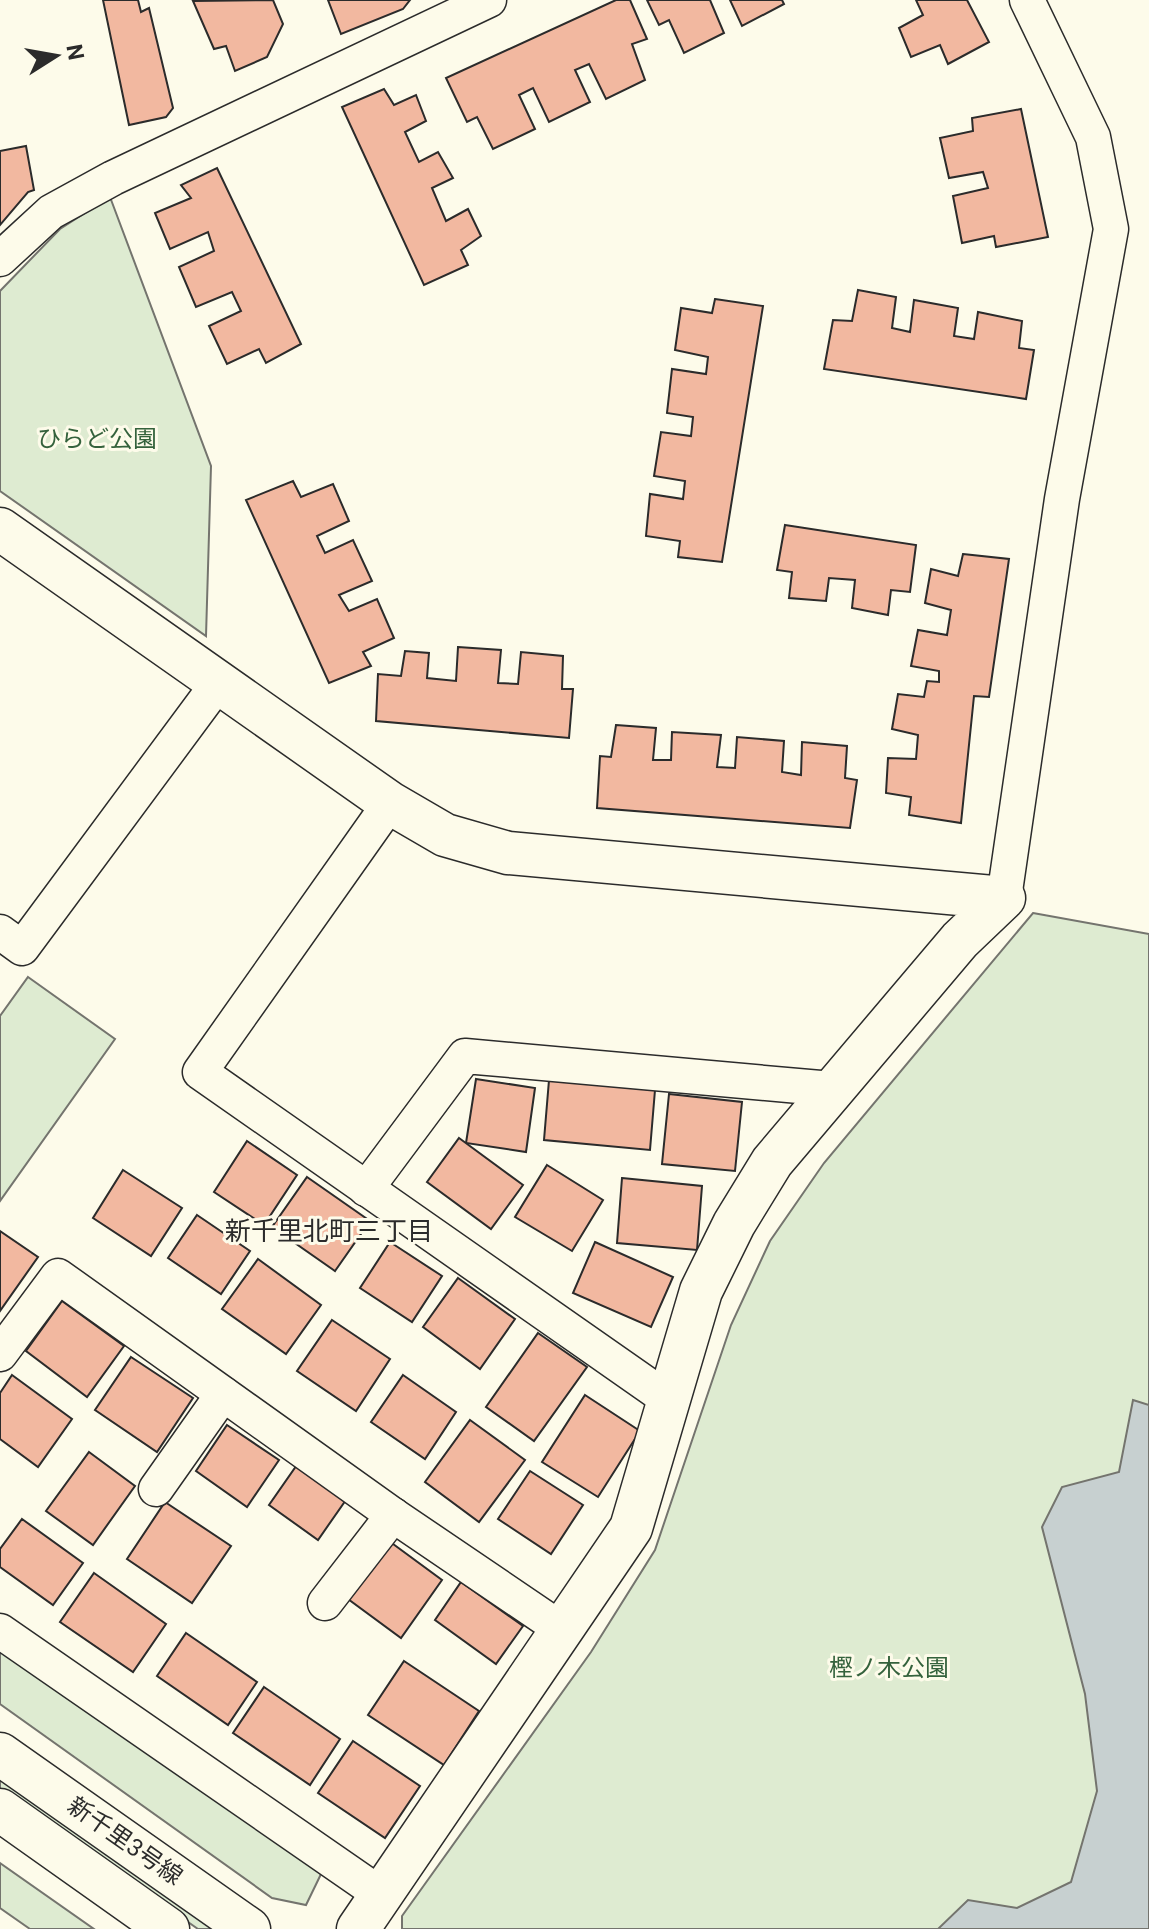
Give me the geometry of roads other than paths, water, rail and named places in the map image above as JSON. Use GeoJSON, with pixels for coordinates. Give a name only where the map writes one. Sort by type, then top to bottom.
{"type":"FeatureCollection","features":[{"type":"Feature","properties":{"kind":"street"},"geometry":{"type":"LineString","coordinates":[[0,259],[51,212],[113,178],[489,0]]}},
{"type":"Feature","properties":{"kind":"street"},"geometry":{"type":"LineString","coordinates":[[358,1929],[631,1528],[701,1291],[734,1224],[772,1162],[960,940],[1004,898],[1062,499],[1111,229],[1093,137],[1027,0]]}},
{"type":"Feature","properties":{"kind":"street"},"geometry":{"type":"LineString","coordinates":[[0,529],[390,803],[445,835],[508,853],[1004,898]]}},
{"type":"Feature","properties":{"kind":"street"},"geometry":{"type":"LineString","coordinates":[[0,932],[22,948],[219,682]]}},
{"type":"Feature","properties":{"kind":"street"},"geometry":{"type":"LineString","coordinates":[[390,803],[200,1072],[669,1400]]}},
{"type":"Feature","properties":{"kind":"street"},"geometry":{"type":"LineString","coordinates":[[366,1189],[465,1056],[832,1089]]}},
{"type":"Feature","properties":{"kind":"street"},"geometry":{"type":"LineString","coordinates":[[0,1354],[58,1276],[393,1515],[561,1629]]}},
{"type":"Feature","properties":{"kind":"street"},"geometry":{"type":"LineString","coordinates":[[156,1489],[223,1394]]}},
{"type":"Feature","properties":{"kind":"street"},"geometry":{"type":"LineString","coordinates":[[325,1603],[393,1515]]}},
{"type":"Feature","properties":{"kind":"street"},"geometry":{"type":"LineString","coordinates":[[0,1631],[383,1896]]}},
{"type":"Feature","properties":{"kind":"street","name":"新千里3号線"},"geometry":{"type":"LineString","coordinates":[[0,1754],[249,1929]]}},
{"type":"Feature","properties":{"kind":"street","name":"新千里3号線"},"geometry":{"type":"LineString","coordinates":[[0,1810],[168,1929]]}},
{"type":"Feature","properties":{"kind":"district","name":"新千里北町三丁目"},"geometry":{"type":"Point","coordinates":[329,1231]}},
{"type":"Feature","properties":{"kind":"park label","name":"ひらど公園"},"geometry":{"type":"Point","coordinates":[97,439]}},
{"type":"Feature","properties":{"kind":"park label","name":"樫ノ木公園"},"geometry":{"type":"Point","coordinates":[889,1668]}}]}
